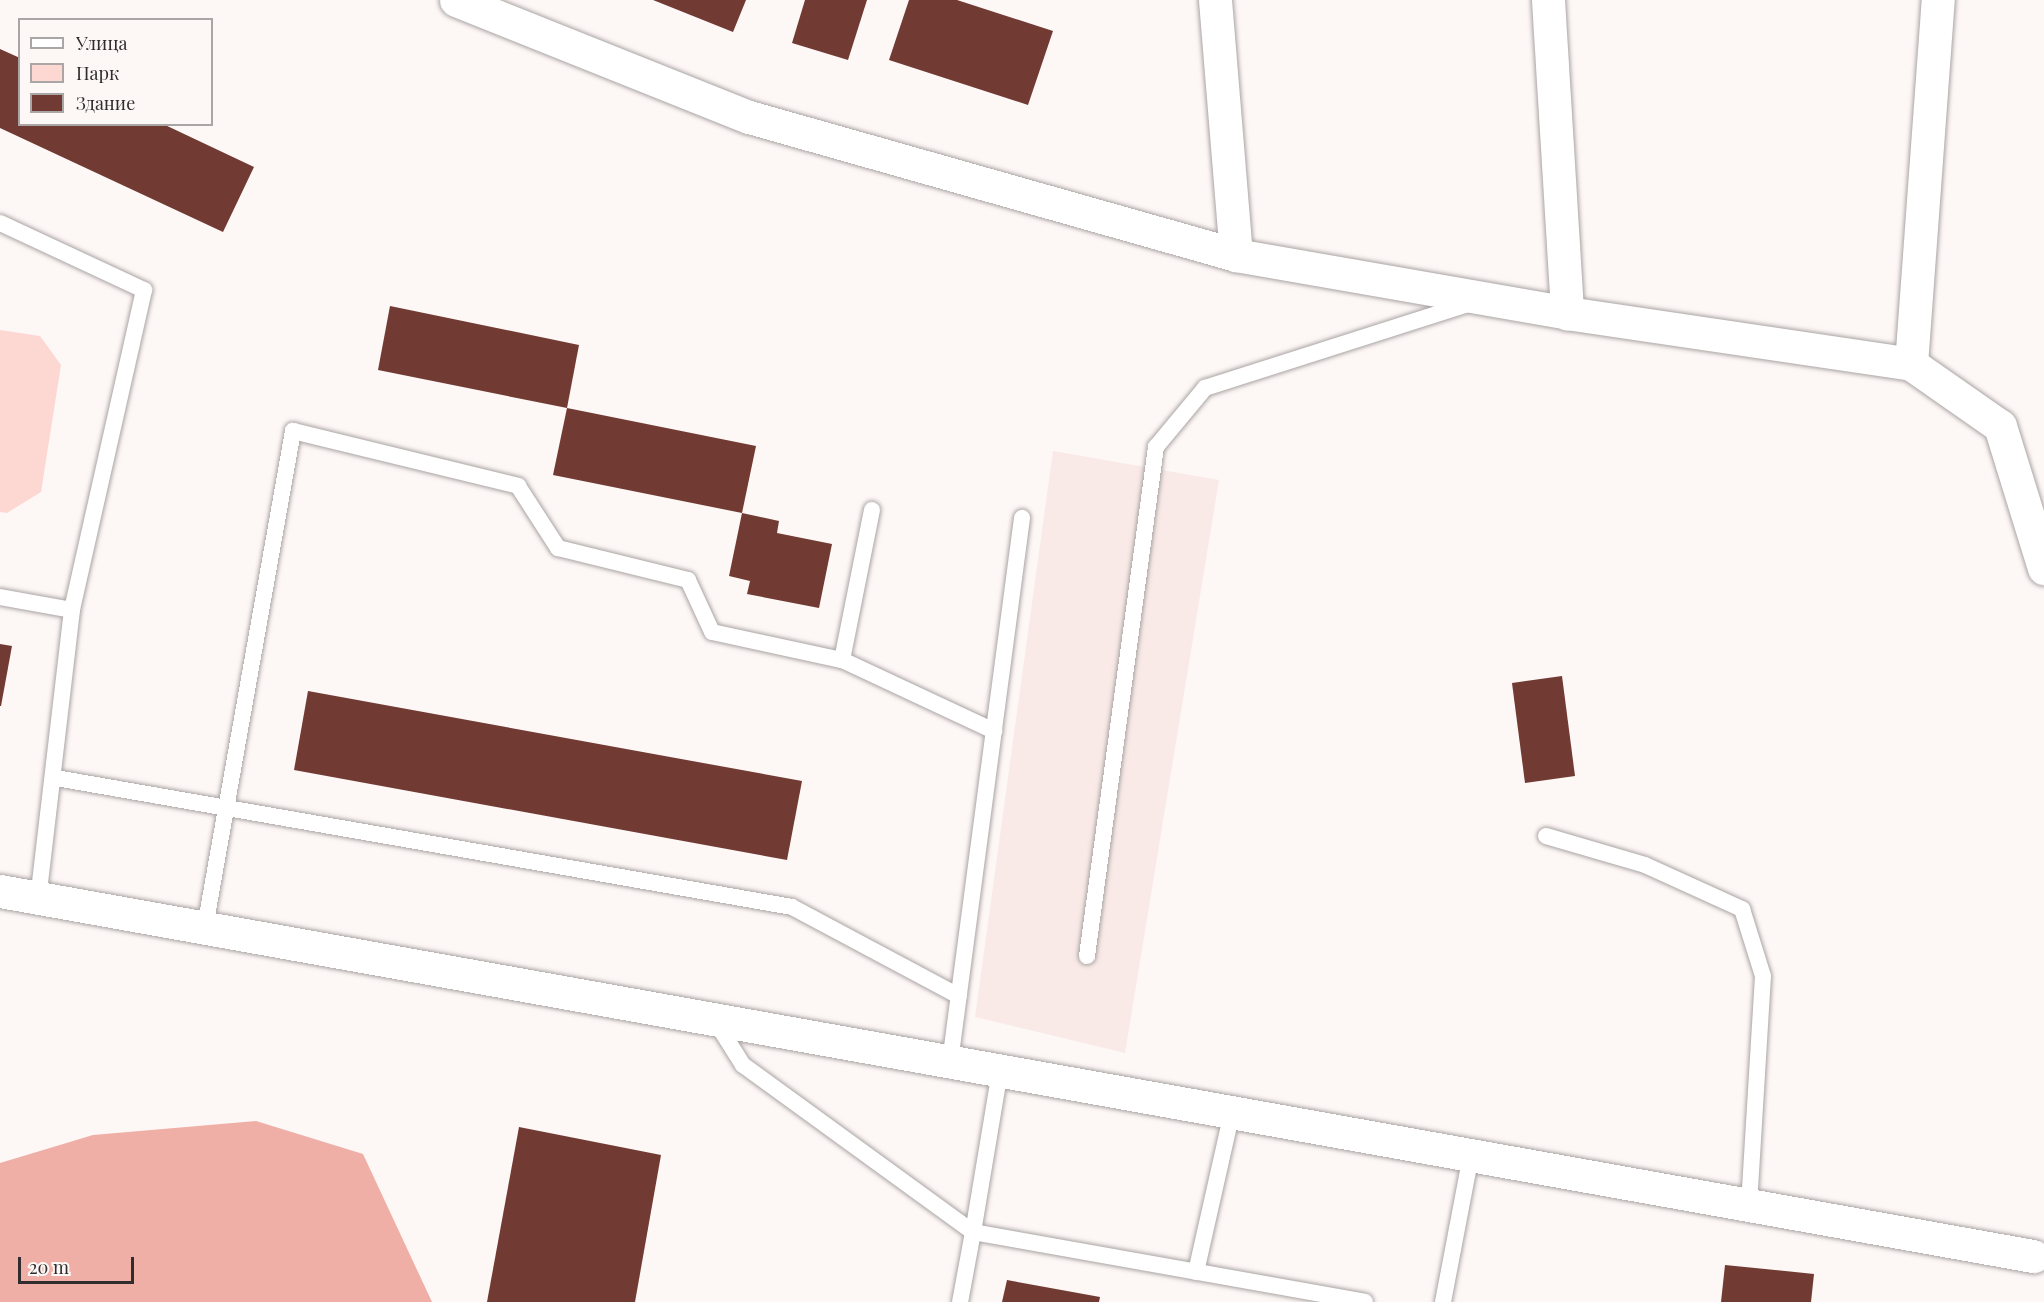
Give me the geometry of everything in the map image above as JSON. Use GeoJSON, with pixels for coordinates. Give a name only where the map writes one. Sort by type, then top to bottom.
{"type":"FeatureCollection","features":[{"type":"Feature","properties":{"kind":"street"},"geometry":{"type":"LineString","coordinates":[[456,0],[749,117],[1236,255],[1567,313],[1911,364],[2000,426],[2044,560]]}},
{"type":"Feature","properties":{"kind":"street"},"geometry":{"type":"LineString","coordinates":[[1215,0],[1236,255]]}},
{"type":"Feature","properties":{"kind":"street"},"geometry":{"type":"LineString","coordinates":[[1548,0],[1567,313]]}},
{"type":"Feature","properties":{"kind":"street"},"geometry":{"type":"LineString","coordinates":[[1911,364],[1938,0]]}},
{"type":"Feature","properties":{"kind":"street"},"geometry":{"type":"LineString","coordinates":[[0,891],[2033,1256]]}},
{"type":"Feature","properties":{"kind":"lane"},"geometry":{"type":"LineString","coordinates":[[0,223],[144,290],[72,610],[56,778],[38,898]]}},
{"type":"Feature","properties":{"kind":"lane"},"geometry":{"type":"LineString","coordinates":[[1088,956],[1156,447],[1205,388],[1485,299]]}},
{"type":"Feature","properties":{"kind":"lane"},"geometry":{"type":"LineString","coordinates":[[205,927],[293,431],[518,486],[558,548],[688,580],[712,632],[842,660],[994,731]]}},
{"type":"Feature","properties":{"kind":"lane"},"geometry":{"type":"LineString","coordinates":[[842,660],[873,510]]}},
{"type":"Feature","properties":{"kind":"lane"},"geometry":{"type":"LineString","coordinates":[[950,1062],[1023,518]]}},
{"type":"Feature","properties":{"kind":"lane"},"geometry":{"type":"LineString","coordinates":[[0,597],[72,610]]}},
{"type":"Feature","properties":{"kind":"lane"},"geometry":{"type":"LineString","coordinates":[[56,778],[226,812],[792,907],[959,996]]}},
{"type":"Feature","properties":{"kind":"lane"},"geometry":{"type":"LineString","coordinates":[[1546,836],[1645,865],[1742,909],[1763,976],[1749,1205]]}},
{"type":"Feature","properties":{"kind":"lane"},"geometry":{"type":"LineString","coordinates":[[714,1019],[743,1065],[973,1232],[1365,1302]]}},
{"type":"Feature","properties":{"kind":"lane"},"geometry":{"type":"LineString","coordinates":[[960,1302],[1000,1071]]}},
{"type":"Feature","properties":{"kind":"lane"},"geometry":{"type":"LineString","coordinates":[[1196,1272],[1232,1113]]}},
{"type":"Feature","properties":{"kind":"lane"},"geometry":{"type":"LineString","coordinates":[[1443,1302],[1471,1155]]}},
{"type":"Feature","properties":{"kind":"shaded area"},"geometry":{"type":"Polygon","coordinates":[[[1053,451],[1219,480],[1125,1053],[975,1017],[1053,451]]]}},
{"type":"Feature","properties":{"kind":"shaded area"},"geometry":{"type":"Polygon","coordinates":[[[256,1121],[363,1154],[432,1302],[0,1302],[0,1163],[93,1135],[256,1121]]]}},
{"type":"Feature","properties":{"kind":"green space"},"geometry":{"type":"Polygon","coordinates":[[[0,330],[40,336],[61,365],[41,492],[7,513],[0,512],[0,330]]]}},
{"type":"Feature","properties":{"kind":"building"},"geometry":{"type":"Polygon","coordinates":[[[653,0],[746,0],[733,32],[653,0]]]}},
{"type":"Feature","properties":{"kind":"building"},"geometry":{"type":"Polygon","coordinates":[[[805,0],[867,0],[848,60],[792,43],[805,0]]]}},
{"type":"Feature","properties":{"kind":"building"},"geometry":{"type":"Polygon","coordinates":[[[909,0],[957,0],[1053,31],[1028,105],[889,60],[909,0]]]}},
{"type":"Feature","properties":{"kind":"building"},"geometry":{"type":"Polygon","coordinates":[[[0,49],[18,57],[18,126],[167,126],[254,167],[223,232],[0,128],[0,49]]]}},
{"type":"Feature","properties":{"kind":"building"},"geometry":{"type":"Polygon","coordinates":[[[390,306],[579,345],[567,408],[378,370],[390,306]]]}},
{"type":"Feature","properties":{"kind":"building"},"geometry":{"type":"Polygon","coordinates":[[[567,408],[756,446],[742,513],[553,475],[567,408]]]}},
{"type":"Feature","properties":{"kind":"building"},"geometry":{"type":"Polygon","coordinates":[[[742,513],[779,521],[777,533],[832,544],[819,608],[747,594],[750,581],[729,576],[742,513]]]}},
{"type":"Feature","properties":{"kind":"building"},"geometry":{"type":"Polygon","coordinates":[[[0,644],[12,646],[1,706],[0,706],[0,644]]]}},
{"type":"Feature","properties":{"kind":"building"},"geometry":{"type":"Polygon","coordinates":[[[1562,676],[1575,776],[1525,783],[1512,683],[1562,676]]]}},
{"type":"Feature","properties":{"kind":"building"},"geometry":{"type":"Polygon","coordinates":[[[308,691],[802,781],[787,860],[294,770],[308,691]]]}},
{"type":"Feature","properties":{"kind":"building"},"geometry":{"type":"Polygon","coordinates":[[[519,1127],[661,1155],[635,1302],[487,1302],[519,1127]]]}},
{"type":"Feature","properties":{"kind":"building"},"geometry":{"type":"Polygon","coordinates":[[[1725,1265],[1814,1274],[1811,1302],[1721,1302],[1725,1265]]]}},
{"type":"Feature","properties":{"kind":"building"},"geometry":{"type":"Polygon","coordinates":[[[1007,1280],[1100,1297],[1099,1302],[1002,1302],[1007,1280]]]}}]}
